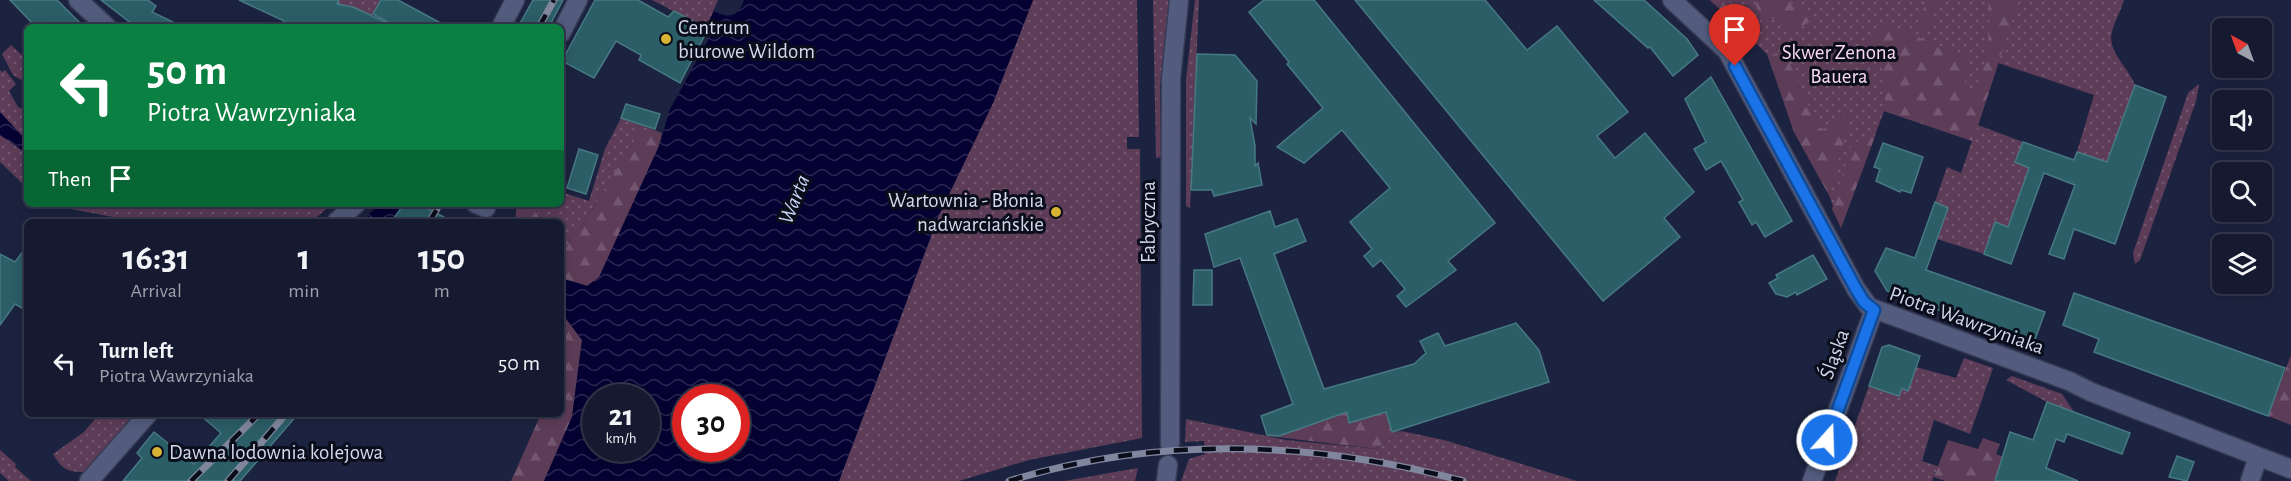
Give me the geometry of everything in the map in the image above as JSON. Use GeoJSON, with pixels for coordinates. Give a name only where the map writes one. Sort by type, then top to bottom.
{"type":"FeatureCollection","features":[{"type":"Feature","properties":{"kind":"street"},"geometry":{"type":"LineString","coordinates":[[78,0],[104,24]]}},
{"type":"Feature","properties":{"kind":"street"},"geometry":{"type":"LineString","coordinates":[[503,24],[515,0]]}},
{"type":"Feature","properties":{"kind":"street"},"geometry":{"type":"LineString","coordinates":[[564,27],[578,0]]}},
{"type":"Feature","properties":{"kind":"street","name":"Fabryczna"},"geometry":{"type":"LineString","coordinates":[[1170,444],[1171,78],[1179,0]]}},
{"type":"Feature","properties":{"kind":"street","name":"Piotra Wawrzyniaka"},"geometry":{"type":"LineString","coordinates":[[1672,0],[1727,51],[1856,289],[1864,302],[1874,310],[2069,381],[2091,392],[2291,469]]}},
{"type":"Feature","properties":{"kind":"street"},"geometry":{"type":"LineString","coordinates":[[339,219],[353,207]]}},
{"type":"Feature","properties":{"kind":"street","name":"Śląska"},"geometry":{"type":"LineString","coordinates":[[1812,481],[1874,310]]}},
{"type":"Feature","properties":{"kind":"street"},"geometry":{"type":"LineString","coordinates":[[89,481],[145,417]]}},
{"type":"Feature","properties":{"kind":"street"},"geometry":{"type":"LineString","coordinates":[[2250,481],[2258,458]]}},
{"type":"Feature","properties":{"kind":"green space"},"geometry":{"type":"Polygon","coordinates":[[[339,0],[381,0],[368,24],[360,24],[333,10],[339,0]]]}},
{"type":"Feature","properties":{"kind":"green space"},"geometry":{"type":"Polygon","coordinates":[[[652,0],[718,0],[706,28],[652,0]]]}},
{"type":"Feature","properties":{"kind":"green space"},"geometry":{"type":"Polygon","coordinates":[[[1033,0],[1137,0],[1139,137],[1127,137],[1127,149],[1140,149],[1142,438],[1029,460],[959,481],[839,481],[939,215],[993,103],[1033,0]]]}},
{"type":"Feature","properties":{"kind":"green space"},"geometry":{"type":"Polygon","coordinates":[[[1153,0],[1169,0],[1160,86],[1161,157],[1156,158],[1153,0]]]}},
{"type":"Feature","properties":{"kind":"green space"},"geometry":{"type":"Polygon","coordinates":[[[1195,0],[1199,0],[1190,208],[1186,206],[1186,79],[1195,0]]]}},
{"type":"Feature","properties":{"kind":"green space","name":"Skwer Zenona Bauera"},"geometry":{"type":"Polygon","coordinates":[[[1710,0],[2124,0],[2111,37],[2117,56],[2135,85],[2107,162],[2077,152],[2094,95],[1998,63],[1978,125],[2023,142],[2016,162],[2029,168],[2008,227],[1995,222],[1984,254],[1937,239],[1948,208],[1935,202],[1947,167],[1961,173],[1972,141],[1884,111],[1841,228],[1829,195],[1794,132],[1767,54],[1710,0]]]}},
{"type":"Feature","properties":{"kind":"green space"},"geometry":{"type":"Polygon","coordinates":[[[1710,0],[1728,0],[1743,16],[1753,41],[1710,0]]]}},
{"type":"Feature","properties":{"kind":"green space"},"geometry":{"type":"Polygon","coordinates":[[[1754,0],[1786,0],[1815,19],[1788,33],[1776,18],[1762,21],[1754,0]]]}},
{"type":"Feature","properties":{"kind":"green space"},"geometry":{"type":"Polygon","coordinates":[[[1928,0],[1939,0],[1928,31],[1916,26],[1928,0]]]}},
{"type":"Feature","properties":{"kind":"green space"},"geometry":{"type":"Polygon","coordinates":[[[1988,0],[2019,0],[1973,141],[1884,111],[1886,89],[1883,69],[1876,56],[1868,55],[1867,39],[1878,34],[1889,22],[1892,27],[1969,57],[1965,83],[1971,93],[1979,88],[1986,55],[1989,33],[1988,0]]]}},
{"type":"Feature","properties":{"kind":"green space"},"geometry":{"type":"Polygon","coordinates":[[[11,45],[24,57],[24,76],[21,80],[13,75],[2,54],[11,45]]]}},
{"type":"Feature","properties":{"kind":"green space"},"geometry":{"type":"Polygon","coordinates":[[[1783,49],[1820,130],[1833,126],[1849,113],[1846,133],[1829,195],[1794,132],[1769,57],[1783,49]]]}},
{"type":"Feature","properties":{"kind":"green space"},"geometry":{"type":"Polygon","coordinates":[[[0,70],[2,72],[5,70],[16,84],[9,91],[18,107],[24,109],[24,185],[0,162],[0,70]]]}},
{"type":"Feature","properties":{"kind":"green space"},"geometry":{"type":"Polygon","coordinates":[[[2199,84],[2196,101],[2140,260],[2135,264],[2133,253],[2188,93],[2199,84]]]}},
{"type":"Feature","properties":{"kind":"green space"},"geometry":{"type":"Polygon","coordinates":[[[621,118],[662,133],[641,130],[583,224],[570,240],[564,253],[564,219],[540,219],[534,207],[564,207],[564,193],[589,201],[605,149],[621,118]]]}},
{"type":"Feature","properties":{"kind":"green space"},"geometry":{"type":"Polygon","coordinates":[[[641,129],[662,133],[659,146],[599,278],[588,286],[564,279],[564,253],[570,240],[583,224],[641,129]]]}},
{"type":"Feature","properties":{"kind":"green space"},"geometry":{"type":"Polygon","coordinates":[[[1875,136],[1841,228],[1832,209],[1852,143],[1875,136]]]}},
{"type":"Feature","properties":{"kind":"green space"},"geometry":{"type":"Polygon","coordinates":[[[61,207],[328,207],[314,219],[123,219],[61,207]]]}},
{"type":"Feature","properties":{"kind":"green space"},"geometry":{"type":"Polygon","coordinates":[[[517,207],[534,207],[540,219],[515,219],[517,207]]]}},
{"type":"Feature","properties":{"kind":"green space"},"geometry":{"type":"Polygon","coordinates":[[[564,316],[582,340],[572,417],[544,481],[511,481],[540,417],[564,417],[564,316]]]}},
{"type":"Feature","properties":{"kind":"green space"},"geometry":{"type":"Polygon","coordinates":[[[2291,355],[2291,425],[2268,416],[2291,355]]]}},
{"type":"Feature","properties":{"kind":"green space"},"geometry":{"type":"Polygon","coordinates":[[[1964,358],[1993,368],[1970,434],[1934,420],[1922,461],[1938,466],[1932,481],[1835,481],[1869,386],[1899,396],[1902,388],[1908,390],[1916,367],[1956,378],[1964,358]]]}},
{"type":"Feature","properties":{"kind":"green space"},"geometry":{"type":"Polygon","coordinates":[[[2012,376],[2062,394],[2074,412],[2047,402],[2006,380],[2012,376]]]}},
{"type":"Feature","properties":{"kind":"green space"},"geometry":{"type":"Polygon","coordinates":[[[1347,412],[1349,423],[1386,412],[1392,432],[1401,431],[1377,449],[1267,436],[1279,436],[1347,412]]]}},
{"type":"Feature","properties":{"kind":"green space"},"geometry":{"type":"Polygon","coordinates":[[[96,417],[132,417],[85,472],[74,472],[59,463],[53,454],[84,432],[96,417]]]}},
{"type":"Feature","properties":{"kind":"green space"},"geometry":{"type":"Polygon","coordinates":[[[1186,419],[1286,440],[1377,449],[1401,431],[1444,440],[1577,481],[1181,481],[1189,459],[1205,454],[1204,441],[1185,442],[1186,419]]]}},
{"type":"Feature","properties":{"kind":"green space"},"geometry":{"type":"Polygon","coordinates":[[[1983,438],[2000,444],[1996,454],[2003,457],[1995,481],[1945,481],[1934,477],[1948,440],[1978,449],[1983,438]]]}},
{"type":"Feature","properties":{"kind":"green space"},"geometry":{"type":"Polygon","coordinates":[[[0,450],[31,481],[9,481],[0,473],[0,450]]]}},
{"type":"Feature","properties":{"kind":"green space"},"geometry":{"type":"Polygon","coordinates":[[[1138,468],[1135,481],[1064,481],[1138,468]]]}},
{"type":"Feature","properties":{"kind":"water","name":"Warta"},"geometry":{"type":"Polygon","coordinates":[[[744,0],[1033,0],[993,103],[939,215],[839,481],[544,481],[572,417],[582,340],[564,316],[564,279],[587,286],[599,277],[659,146],[670,109],[711,35],[708,23],[714,11],[728,16],[736,13],[744,0]]]}},
{"type":"Feature","properties":{"kind":"water"},"geometry":{"type":"Polygon","coordinates":[[[0,112],[24,138],[24,152],[0,135],[0,112]]]}},
{"type":"Feature","properties":{"kind":"water"},"geometry":{"type":"Polygon","coordinates":[[[377,207],[402,207],[393,219],[372,219],[367,216],[377,207]]]}},
{"type":"Feature","properties":{"kind":"building"},"geometry":{"type":"Polygon","coordinates":[[[10,0],[57,0],[81,24],[33,24],[10,0]]]}},
{"type":"Feature","properties":{"kind":"building"},"geometry":{"type":"Polygon","coordinates":[[[101,0],[148,0],[156,6],[152,12],[177,24],[132,24],[101,0]]]}},
{"type":"Feature","properties":{"kind":"building"},"geometry":{"type":"Polygon","coordinates":[[[239,0],[339,0],[337,4],[353,7],[390,24],[287,24],[239,0]]]}},
{"type":"Feature","properties":{"kind":"building"},"geometry":{"type":"Polygon","coordinates":[[[381,0],[398,0],[442,24],[391,24],[373,14],[381,0]]]}},
{"type":"Feature","properties":{"kind":"building"},"geometry":{"type":"Polygon","coordinates":[[[533,0],[563,0],[551,24],[520,24],[533,0]]]}},
{"type":"Feature","properties":{"kind":"building","name":"Centrum biurowe Wildom"},"geometry":{"type":"Polygon","coordinates":[[[595,0],[638,0],[668,17],[674,11],[708,29],[680,83],[639,60],[641,55],[616,41],[594,78],[564,62],[564,57],[595,0]]]}},
{"type":"Feature","properties":{"kind":"building"},"geometry":{"type":"Polygon","coordinates":[[[1264,0],[1314,0],[1495,223],[1448,261],[1456,270],[1406,307],[1397,296],[1405,289],[1381,260],[1373,267],[1364,256],[1372,249],[1350,222],[1390,188],[1342,130],[1304,163],[1277,147],[1323,108],[1249,12],[1264,0]]]}},
{"type":"Feature","properties":{"kind":"building"},"geometry":{"type":"Polygon","coordinates":[[[1355,0],[1485,0],[1527,50],[1557,26],[1628,112],[1597,136],[1615,158],[1645,133],[1694,192],[1664,218],[1680,237],[1603,301],[1355,0]]]}},
{"type":"Feature","properties":{"kind":"building"},"geometry":{"type":"Polygon","coordinates":[[[1594,0],[1644,0],[1687,39],[1698,55],[1673,76],[1650,47],[1648,48],[1594,0]]]}},
{"type":"Feature","properties":{"kind":"building"},"geometry":{"type":"Polygon","coordinates":[[[1197,54],[1235,55],[1257,81],[1256,124],[1250,118],[1255,146],[1255,166],[1258,163],[1262,185],[1214,196],[1212,190],[1191,190],[1197,54]]]}},
{"type":"Feature","properties":{"kind":"building"},"geometry":{"type":"Polygon","coordinates":[[[1711,77],[1792,221],[1765,237],[1756,222],[1752,225],[1739,202],[1743,200],[1721,161],[1706,170],[1694,149],[1706,142],[1685,99],[1711,77]]]}},
{"type":"Feature","properties":{"kind":"building"},"geometry":{"type":"Polygon","coordinates":[[[2135,85],[2166,97],[2115,244],[2074,229],[2064,259],[2049,254],[2075,185],[2044,173],[2011,264],[1984,254],[1995,222],[2008,227],[2029,168],[2015,162],[2023,142],[2074,160],[2077,152],[2107,162],[2135,85]]]}},
{"type":"Feature","properties":{"kind":"building"},"geometry":{"type":"Polygon","coordinates":[[[626,104],[660,114],[655,129],[621,118],[626,104]]]}},
{"type":"Feature","properties":{"kind":"building"},"geometry":{"type":"Polygon","coordinates":[[[1883,143],[1923,157],[1911,193],[1901,190],[1900,192],[1876,181],[1880,169],[1874,167],[1883,143]]]}},
{"type":"Feature","properties":{"kind":"building"},"geometry":{"type":"Polygon","coordinates":[[[579,149],[598,155],[586,194],[567,188],[579,149]]]}},
{"type":"Feature","properties":{"kind":"building"},"geometry":{"type":"Polygon","coordinates":[[[1935,202],[1948,208],[1926,270],[2045,312],[2033,345],[1887,291],[1875,271],[1886,248],[1915,258],[1935,202]]]}},
{"type":"Feature","properties":{"kind":"building"},"geometry":{"type":"Polygon","coordinates":[[[402,207],[426,207],[448,219],[393,219],[402,207]]]}},
{"type":"Feature","properties":{"kind":"building"},"geometry":{"type":"Polygon","coordinates":[[[1270,211],[1275,227],[1297,219],[1306,241],[1274,254],[1324,389],[1414,364],[1426,353],[1420,341],[1438,333],[1445,346],[1516,323],[1539,350],[1549,382],[1392,432],[1386,412],[1349,423],[1347,412],[1279,436],[1267,435],[1261,416],[1293,404],[1240,258],[1214,267],[1205,234],[1270,211]]]}},
{"type":"Feature","properties":{"kind":"building"},"geometry":{"type":"Polygon","coordinates":[[[24,250],[24,309],[15,304],[0,325],[0,254],[15,262],[24,250]]]}},
{"type":"Feature","properties":{"kind":"building"},"geometry":{"type":"Polygon","coordinates":[[[1813,255],[1827,279],[1797,295],[1796,292],[1787,297],[1776,294],[1769,283],[1778,278],[1776,275],[1813,255]]]}},
{"type":"Feature","properties":{"kind":"building"},"geometry":{"type":"Polygon","coordinates":[[[1194,270],[1212,270],[1212,305],[1193,305],[1194,270]]]}},
{"type":"Feature","properties":{"kind":"building"},"geometry":{"type":"Polygon","coordinates":[[[2074,293],[2285,368],[2268,416],[2094,352],[2099,339],[2063,325],[2074,293]]]}},
{"type":"Feature","properties":{"kind":"building"},"geometry":{"type":"Polygon","coordinates":[[[1889,345],[1920,356],[1908,391],[1902,388],[1899,396],[1869,386],[1882,347],[1889,345]]]}},
{"type":"Feature","properties":{"kind":"building"},"geometry":{"type":"Polygon","coordinates":[[[2047,402],[2130,433],[2122,454],[2067,434],[2064,442],[2056,439],[2046,468],[2078,481],[1995,481],[2010,432],[2033,440],[2047,402]]]}},
{"type":"Feature","properties":{"kind":"building"},"geometry":{"type":"Polygon","coordinates":[[[202,417],[295,417],[240,481],[123,481],[142,458],[137,453],[154,432],[194,464],[221,433],[202,417]]]}},
{"type":"Feature","properties":{"kind":"building"},"geometry":{"type":"Polygon","coordinates":[[[2177,456],[2194,462],[2187,481],[2169,477],[2177,456]]]}},
{"type":"Feature","properties":{"kind":"railway"},"geometry":{"type":"LineString","coordinates":[[541,24],[554,0]]}},
{"type":"Feature","properties":{"kind":"railway"},"geometry":{"type":"LineString","coordinates":[[431,219],[438,207]]}},
{"type":"Feature","properties":{"kind":"railway"},"geometry":{"type":"LineString","coordinates":[[191,481],[256,417]]}},
{"type":"Feature","properties":{"kind":"railway"},"geometry":{"type":"LineString","coordinates":[[228,481],[283,417]]}},
{"type":"Feature","properties":{"kind":"railway"},"geometry":{"type":"LineString","coordinates":[[1009,481],[1065,466],[1121,456],[1178,450],[1236,449],[1293,451],[1350,458],[1463,481]]}},
{"type":"Feature","properties":{"kind":"place","name":"Centrum biurowe Wildom"},"geometry":{"type":"Point","coordinates":[666,39]}},
{"type":"Feature","properties":{"kind":"place","name":"Wartownia - Błonia nadwarciańskie"},"geometry":{"type":"Point","coordinates":[1056,212]}},
{"type":"Feature","properties":{"kind":"place","name":"Dawna lodownia kolejowa"},"geometry":{"type":"Point","coordinates":[157,452]}},
{"type":"Feature","properties":{"kind":"route"},"geometry":{"type":"LineString","coordinates":[[1735,66],[1856,289],[1864,302],[1874,310],[1827,440]]}}]}
